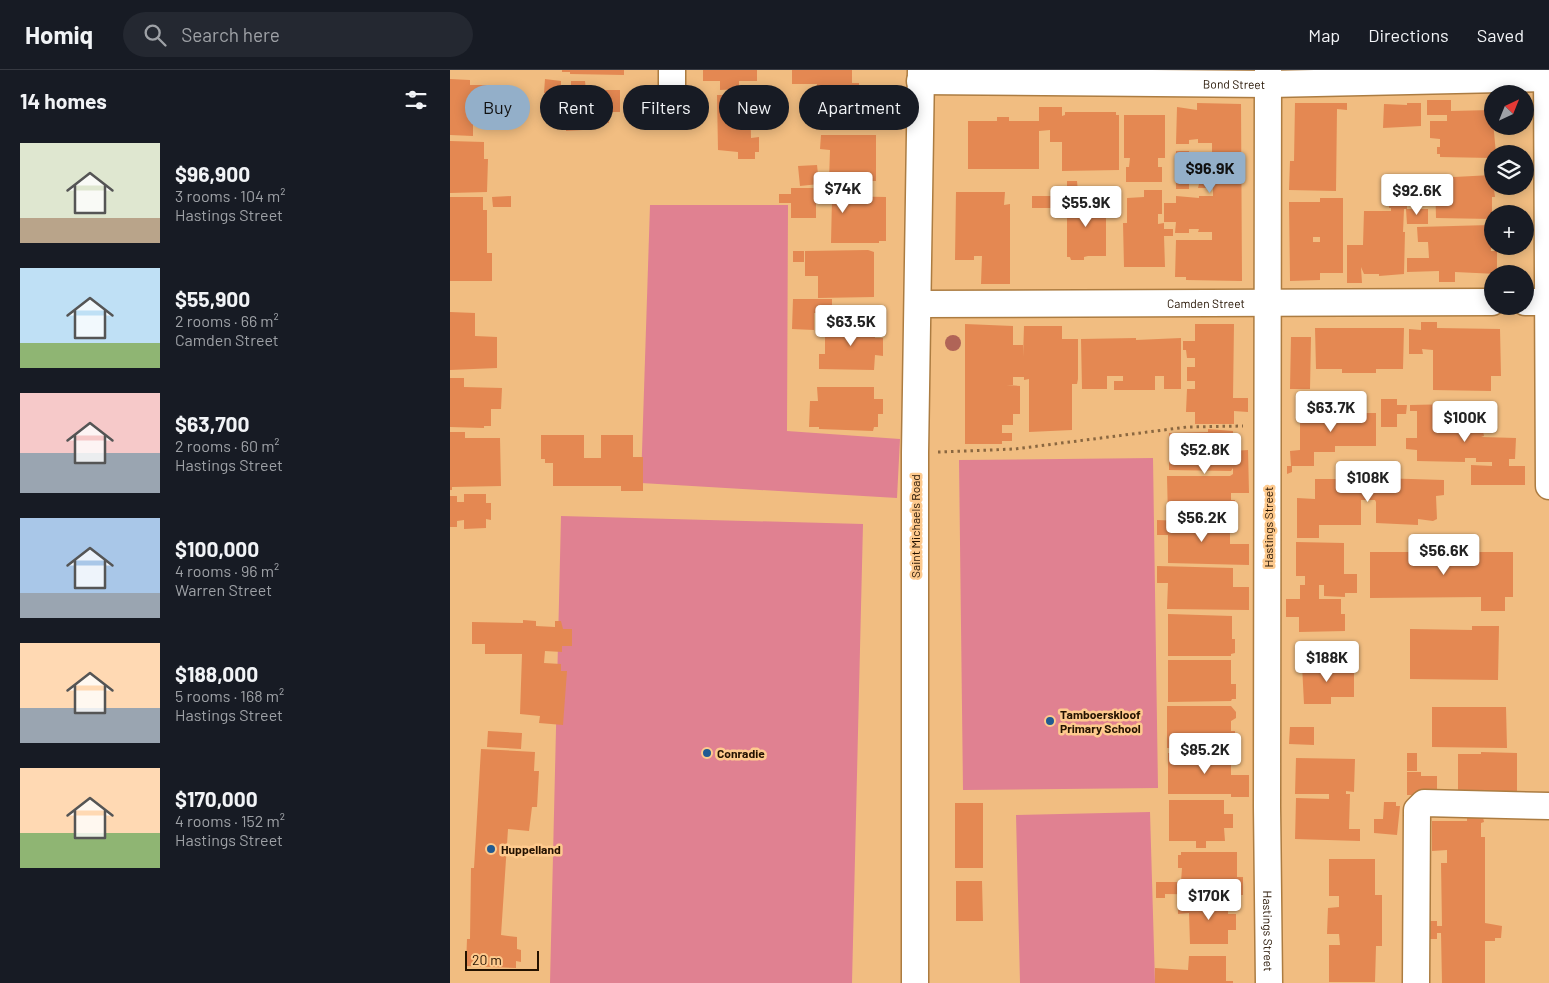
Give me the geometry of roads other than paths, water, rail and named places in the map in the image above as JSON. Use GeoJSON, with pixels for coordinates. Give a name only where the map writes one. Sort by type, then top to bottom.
{"type":"FeatureCollection","features":[{"type":"Feature","properties":{"kind":"street"},"geometry":{"type":"LineString","coordinates":[[672,70],[672,85]]}},
{"type":"Feature","properties":{"kind":"street"},"geometry":{"type":"LineString","coordinates":[[1547,74],[1549,486]]}},
{"type":"Feature","properties":{"kind":"street","name":"Bond Street"},"geometry":{"type":"LineString","coordinates":[[920,75],[1268,77],[1547,74]]}},
{"type":"Feature","properties":{"kind":"street","name":"Saint Michaels Road"},"geometry":{"type":"LineString","coordinates":[[915,983],[915,453],[920,75]]}},
{"type":"Feature","properties":{"kind":"street","name":"Hastings Street"},"geometry":{"type":"LineString","coordinates":[[1268,77],[1267,807],[1269,983]]}},
{"type":"Feature","properties":{"kind":"street","name":"Camden Street"},"geometry":{"type":"LineString","coordinates":[[918,304],[1484,302]]}},
{"type":"Feature","properties":{"kind":"street"},"geometry":{"type":"LineString","coordinates":[[1534,302],[1549,302]]}},
{"type":"Feature","properties":{"kind":"street"},"geometry":{"type":"LineString","coordinates":[[1416,983],[1417,810],[1419,806],[1424,803],[1549,806]]}},
{"type":"Feature","properties":{"kind":"place","name":"Tamboerskloof Primary School"},"geometry":{"type":"Point","coordinates":[1050,721]}},
{"type":"Feature","properties":{"kind":"place","name":"Conradie"},"geometry":{"type":"Point","coordinates":[707,753]}},
{"type":"Feature","properties":{"kind":"place","name":"Huppelland"},"geometry":{"type":"Point","coordinates":[491,849]}}]}
